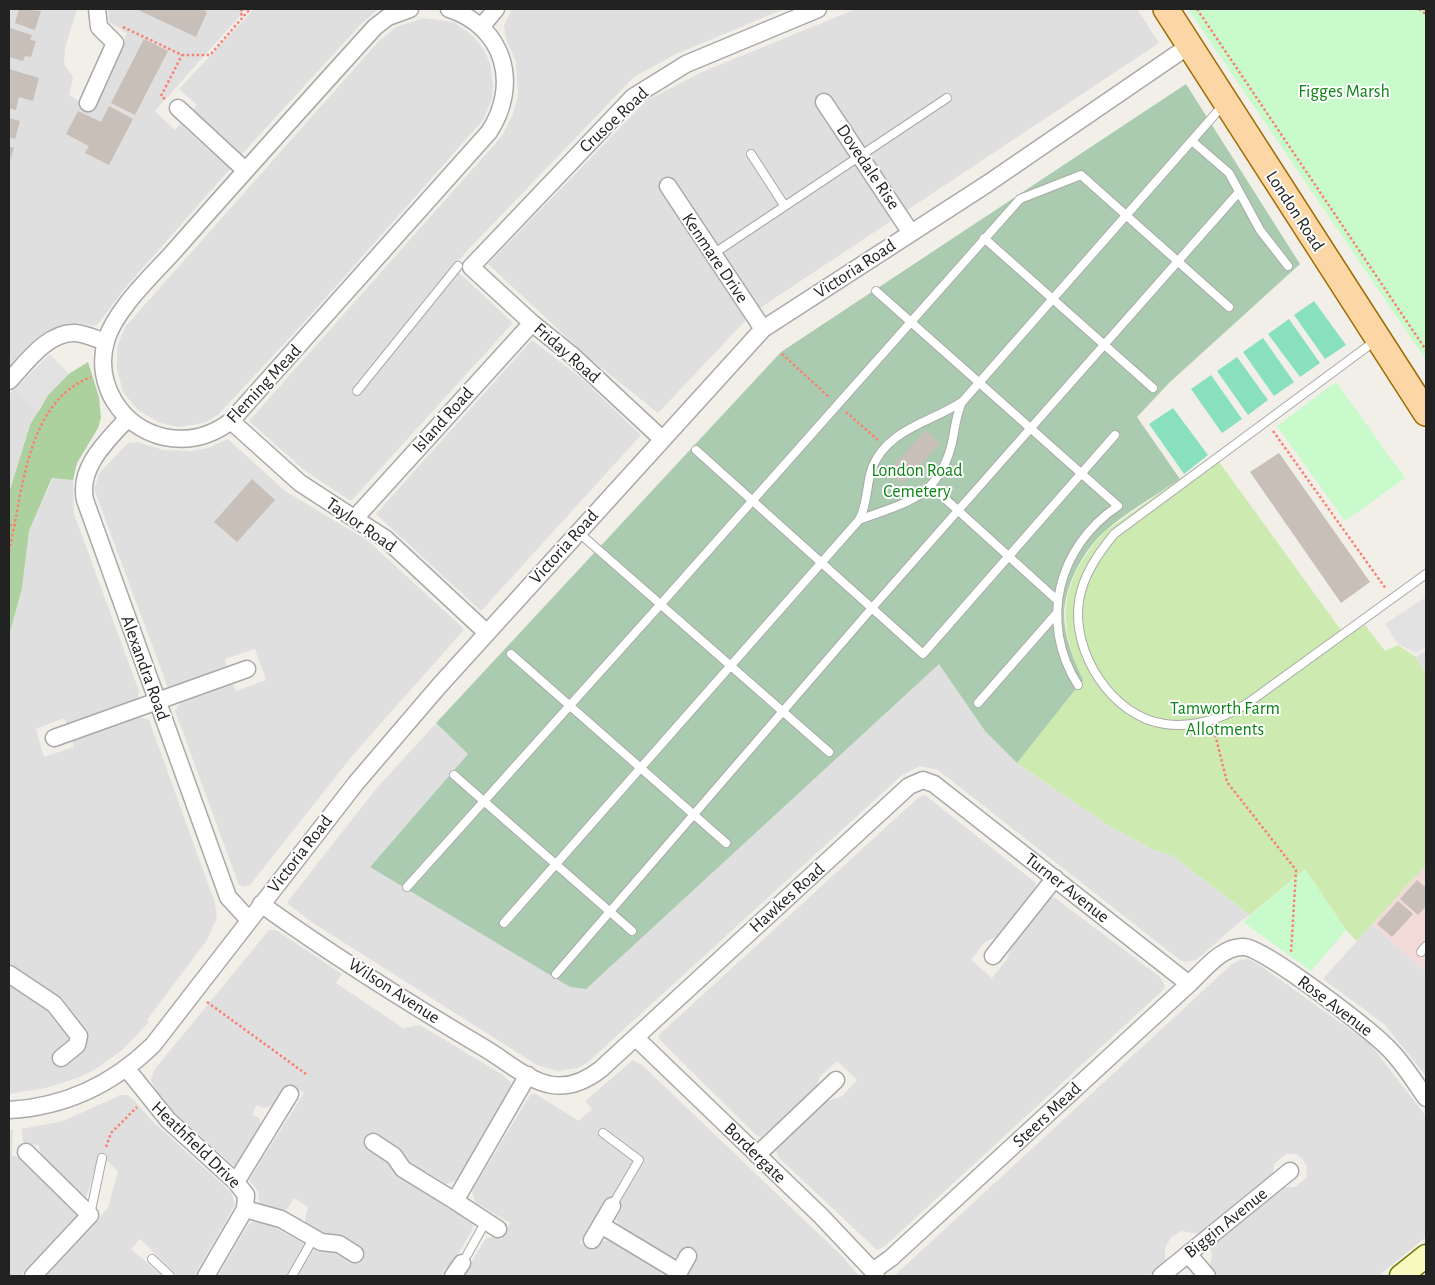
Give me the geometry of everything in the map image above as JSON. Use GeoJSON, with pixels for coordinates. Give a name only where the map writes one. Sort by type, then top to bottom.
{"type":"FeatureCollection","features":[{"type":"Feature","properties":{"kind":"main road","name":"London Road"},"geometry":{"type":"LineString","coordinates":[[1166,9],[1426,413]]}},
{"type":"Feature","properties":{"kind":"street","name":"Fleming Mead"},"geometry":{"type":"LineString","coordinates":[[410,9],[388,17],[375,27],[245,170],[122,310],[106,342],[104,371],[114,403],[127,419],[148,431],[175,439],[203,436],[215,432],[230,421],[478,145],[498,119],[504,97],[504,68],[500,53],[482,26],[473,18],[449,9]]}},
{"type":"Feature","properties":{"kind":"street"},"geometry":{"type":"LineString","coordinates":[[482,26],[496,9]]}},
{"type":"Feature","properties":{"kind":"street","name":"Crusoe Road"},"geometry":{"type":"LineString","coordinates":[[464,266],[633,97],[686,64],[818,9]]}},
{"type":"Feature","properties":{"kind":"street"},"geometry":{"type":"LineString","coordinates":[[88,103],[115,42],[99,27],[97,10]]}},
{"type":"Feature","properties":{"kind":"street","name":"Victoria Road"},"geometry":{"type":"LineString","coordinates":[[9,1110],[26,1109],[63,1101],[105,1082],[127,1068],[153,1045],[356,782],[487,633],[763,329],[912,233],[1190,45]]}},
{"type":"Feature","properties":{"kind":"street","name":"Dovedale Rise"},"geometry":{"type":"LineString","coordinates":[[824,102],[912,233]]}},
{"type":"Feature","properties":{"kind":"street"},"geometry":{"type":"LineString","coordinates":[[178,108],[245,170]]}},
{"type":"Feature","properties":{"kind":"street","name":"Kenmare Drive"},"geometry":{"type":"LineString","coordinates":[[668,186],[763,329]]}},
{"type":"Feature","properties":{"kind":"street","name":"Friday Road"},"geometry":{"type":"LineString","coordinates":[[464,266],[573,356],[662,439]]}},
{"type":"Feature","properties":{"kind":"street","name":"Island Road"},"geometry":{"type":"LineString","coordinates":[[355,518],[532,323]]}},
{"type":"Feature","properties":{"kind":"street"},"geometry":{"type":"LineString","coordinates":[[9,381],[37,351],[63,334],[78,333],[106,342]]}},
{"type":"Feature","properties":{"kind":"street","name":"Alexandra Road"},"geometry":{"type":"LineString","coordinates":[[127,419],[93,461],[85,477],[83,492],[228,897],[249,920]]}},
{"type":"Feature","properties":{"kind":"street","name":"Taylor Road"},"geometry":{"type":"LineString","coordinates":[[230,421],[300,483],[386,539],[487,633]]}},
{"type":"Feature","properties":{"kind":"street"},"geometry":{"type":"LineString","coordinates":[[54,738],[247,669]]}},
{"type":"Feature","properties":{"kind":"street","name":"Hawkes Road"},"geometry":{"type":"LineString","coordinates":[[636,1038],[909,786],[918,781],[928,781],[944,792]]}},
{"type":"Feature","properties":{"kind":"street","name":"Turner Avenue"},"geometry":{"type":"LineString","coordinates":[[944,792],[1189,984]]}},
{"type":"Feature","properties":{"kind":"street"},"geometry":{"type":"LineString","coordinates":[[993,956],[1055,878]]}},
{"type":"Feature","properties":{"kind":"street","name":"Wilson Avenue"},"geometry":{"type":"LineString","coordinates":[[262,904],[459,1033],[528,1075],[551,1085],[578,1083],[590,1078],[636,1038]]}},
{"type":"Feature","properties":{"kind":"street","name":"Rose Avenue"},"geometry":{"type":"LineString","coordinates":[[1224,953],[1237,947],[1252,948],[1329,1000],[1388,1048],[1426,1098]]}},
{"type":"Feature","properties":{"kind":"street","name":"Steers Mead"},"geometry":{"type":"LineString","coordinates":[[875,1273],[1224,953]]}},
{"type":"Feature","properties":{"kind":"street"},"geometry":{"type":"LineString","coordinates":[[9,974],[54,1004],[78,1036],[77,1045],[61,1058]]}},
{"type":"Feature","properties":{"kind":"street","name":"Bordergate"},"geometry":{"type":"LineString","coordinates":[[636,1038],[757,1154],[875,1273]]}},
{"type":"Feature","properties":{"kind":"street","name":"Heathfield Drive"},"geometry":{"type":"LineString","coordinates":[[127,1068],[168,1120],[236,1182],[246,1195],[245,1209],[206,1276]]}},
{"type":"Feature","properties":{"kind":"street"},"geometry":{"type":"LineString","coordinates":[[455,1201],[528,1075]]}},
{"type":"Feature","properties":{"kind":"street"},"geometry":{"type":"LineString","coordinates":[[757,1154],[836,1080]]}},
{"type":"Feature","properties":{"kind":"street"},"geometry":{"type":"LineString","coordinates":[[236,1182],[290,1094]]}},
{"type":"Feature","properties":{"kind":"street"},"geometry":{"type":"LineString","coordinates":[[374,1142],[394,1156],[403,1169],[492,1225]]}},
{"type":"Feature","properties":{"kind":"street"},"geometry":{"type":"LineString","coordinates":[[26,1152],[90,1214],[33,1276]]}},
{"type":"Feature","properties":{"kind":"street","name":"Biggin Avenue"},"geometry":{"type":"LineString","coordinates":[[1161,1276],[1290,1171]]}},
{"type":"Feature","properties":{"kind":"street"},"geometry":{"type":"LineString","coordinates":[[592,1240],[612,1206]]}},
{"type":"Feature","properties":{"kind":"street"},"geometry":{"type":"LineString","coordinates":[[245,1209],[281,1219],[314,1239],[321,1242],[338,1244],[355,1254]]}},
{"type":"Feature","properties":{"kind":"street"},"geometry":{"type":"LineString","coordinates":[[601,1225],[678,1274],[688,1256]]}},
{"type":"Feature","properties":{"kind":"street"},"geometry":{"type":"LineString","coordinates":[[1188,1254],[1207,1276]]}},
{"type":"Feature","properties":{"kind":"street"},"geometry":{"type":"LineString","coordinates":[[1401,1276],[1426,1256]]}},
{"type":"Feature","properties":{"kind":"lane"},"geometry":{"type":"LineString","coordinates":[[713,254],[947,98]]}},
{"type":"Feature","properties":{"kind":"lane"},"geometry":{"type":"LineString","coordinates":[[859,520],[906,504],[920,496],[931,486],[947,459],[957,413],[963,401],[1226,101]]}},
{"type":"Feature","properties":{"kind":"lane"},"geometry":{"type":"LineString","coordinates":[[1192,140],[1228,173],[1260,230],[1288,266]]}},
{"type":"Feature","properties":{"kind":"lane"},"geometry":{"type":"LineString","coordinates":[[751,154],[784,205]]}},
{"type":"Feature","properties":{"kind":"lane"},"geometry":{"type":"LineString","coordinates":[[407,887],[1020,199],[1081,175],[1229,307]]}},
{"type":"Feature","properties":{"kind":"lane"},"geometry":{"type":"LineString","coordinates":[[556,974],[872,608],[1239,192]]}},
{"type":"Feature","properties":{"kind":"lane"},"geometry":{"type":"LineString","coordinates":[[984,238],[1153,388]]}},
{"type":"Feature","properties":{"kind":"lane"},"geometry":{"type":"LineString","coordinates":[[357,391],[464,266]]}},
{"type":"Feature","properties":{"kind":"lane"},"geometry":{"type":"LineString","coordinates":[[876,291],[1118,506],[1104,515],[1079,544],[1062,577],[1056,614],[1064,657],[1078,684]]}},
{"type":"Feature","properties":{"kind":"lane"},"geometry":{"type":"LineString","coordinates":[[1378,338],[1114,534],[1090,568],[1078,602],[1078,631],[1087,659],[1108,692],[1146,718],[1164,724],[1211,721],[1232,713],[1248,703],[1426,574]]}},
{"type":"Feature","properties":{"kind":"lane"},"geometry":{"type":"LineString","coordinates":[[504,923],[859,520],[865,510],[873,467],[884,446],[915,425],[949,411],[963,401]]}},
{"type":"Feature","properties":{"kind":"lane"},"geometry":{"type":"LineString","coordinates":[[696,450],[923,654],[1115,435]]}},
{"type":"Feature","properties":{"kind":"lane"},"geometry":{"type":"LineString","coordinates":[[931,486],[1057,600]]}},
{"type":"Feature","properties":{"kind":"lane"},"geometry":{"type":"LineString","coordinates":[[578,532],[829,752]]}},
{"type":"Feature","properties":{"kind":"lane"},"geometry":{"type":"LineString","coordinates":[[978,704],[1056,614]]}},
{"type":"Feature","properties":{"kind":"lane"},"geometry":{"type":"LineString","coordinates":[[511,654],[726,842]]}},
{"type":"Feature","properties":{"kind":"lane"},"geometry":{"type":"LineString","coordinates":[[454,775],[632,932]]}},
{"type":"Feature","properties":{"kind":"lane"},"geometry":{"type":"LineString","coordinates":[[602,1132],[639,1160],[612,1206]]}},
{"type":"Feature","properties":{"kind":"lane"},"geometry":{"type":"LineString","coordinates":[[90,1214],[102,1158]]}},
{"type":"Feature","properties":{"kind":"lane"},"geometry":{"type":"LineString","coordinates":[[461,1265],[492,1225]]}},
{"type":"Feature","properties":{"kind":"lane"},"geometry":{"type":"LineString","coordinates":[[292,1276],[314,1239]]}},
{"type":"Feature","properties":{"kind":"lane"},"geometry":{"type":"LineString","coordinates":[[152,1259],[170,1276]]}},
{"type":"Feature","properties":{"kind":"path"},"geometry":{"type":"LineString","coordinates":[[242,9],[240,12],[243,17]]}},
{"type":"Feature","properties":{"kind":"path"},"geometry":{"type":"LineString","coordinates":[[97,10],[133,34],[182,55],[210,55],[250,9]]}},
{"type":"Feature","properties":{"kind":"path"},"geometry":{"type":"LineString","coordinates":[[1197,9],[1426,350]]}},
{"type":"Feature","properties":{"kind":"path"},"geometry":{"type":"LineString","coordinates":[[1419,9],[1426,14]]}},
{"type":"Feature","properties":{"kind":"path"},"geometry":{"type":"LineString","coordinates":[[178,108],[161,96],[182,55]]}},
{"type":"Feature","properties":{"kind":"path"},"geometry":{"type":"LineString","coordinates":[[9,551],[16,525],[24,478],[37,431],[55,403],[71,387],[104,371]]}},
{"type":"Feature","properties":{"kind":"path"},"geometry":{"type":"LineString","coordinates":[[1268,425],[1390,595]]}},
{"type":"Feature","properties":{"kind":"path"},"geometry":{"type":"LineString","coordinates":[[9,524],[16,525]]}},
{"type":"Feature","properties":{"kind":"path"},"geometry":{"type":"LineString","coordinates":[[1211,721],[1227,782],[1296,870],[1289,972]]}},
{"type":"Feature","properties":{"kind":"path"},"geometry":{"type":"LineString","coordinates":[[194,992],[306,1074]]}},
{"type":"Feature","properties":{"kind":"path"},"geometry":{"type":"LineString","coordinates":[[102,1158],[111,1133],[141,1102]]}},
{"type":"Feature","properties":{"kind":"shaded area"},"geometry":{"type":"Polygon","coordinates":[[[9,9],[77,9],[65,48],[64,64],[73,77],[69,95],[94,111],[127,33],[109,22],[108,9],[246,9],[155,111],[175,130],[180,124],[230,169],[125,288],[98,324],[93,326],[79,323],[65,325],[44,336],[9,372],[9,9]]]}},
{"type":"Feature","properties":{"kind":"shaded area"},"geometry":{"type":"Polygon","coordinates":[[[254,9],[378,9],[361,24],[241,155],[192,111],[197,105],[179,89],[254,9]]]}},
{"type":"Feature","properties":{"kind":"shaded area"},"geometry":{"type":"Polygon","coordinates":[[[512,9],[784,9],[676,54],[634,77],[464,254],[454,268],[512,324],[352,500],[349,500],[304,470],[249,421],[502,136],[513,114],[518,96],[516,62],[506,39],[504,25],[512,9]]]}},
{"type":"Feature","properties":{"kind":"shaded area"},"geometry":{"type":"Polygon","coordinates":[[[856,9],[1137,9],[1159,43],[766,304],[747,319],[658,413],[588,357],[488,264],[646,101],[702,72],[856,9]]]}},
{"type":"Feature","properties":{"kind":"shaded area"},"geometry":{"type":"Polygon","coordinates":[[[424,18],[454,22],[474,37],[484,50],[490,63],[493,84],[492,99],[483,120],[306,320],[218,415],[204,423],[179,427],[160,423],[138,410],[123,392],[117,369],[117,347],[125,327],[379,41],[396,27],[424,18]]]}},
{"type":"Feature","properties":{"kind":"shaded area"},"geometry":{"type":"Polygon","coordinates":[[[532,340],[581,378],[641,435],[481,611],[376,514],[532,340]]]}},
{"type":"Feature","properties":{"kind":"shaded area"},"geometry":{"type":"Polygon","coordinates":[[[50,354],[69,374],[48,395],[39,411],[14,389],[50,354]]]}},
{"type":"Feature","properties":{"kind":"shaded area"},"geometry":{"type":"Polygon","coordinates":[[[14,389],[39,411],[30,425],[9,493],[9,395],[14,389]]]}},
{"type":"Feature","properties":{"kind":"shaded area"},"geometry":{"type":"Polygon","coordinates":[[[228,439],[285,491],[367,540],[463,628],[463,631],[352,756],[250,885],[242,887],[239,885],[175,711],[180,703],[233,684],[236,691],[266,680],[255,649],[225,659],[227,667],[168,688],[94,489],[100,472],[128,443],[138,442],[163,450],[191,451],[208,448],[228,439]]]}},
{"type":"Feature","properties":{"kind":"shaded area"},"geometry":{"type":"Polygon","coordinates":[[[53,478],[73,480],[74,514],[139,691],[138,697],[129,702],[67,724],[64,718],[36,729],[44,757],[74,747],[72,741],[140,717],[149,720],[215,903],[217,918],[207,940],[147,1020],[149,1022],[121,1051],[96,1069],[77,1078],[46,1088],[9,1094],[9,636],[22,588],[29,531],[53,478]]]}},
{"type":"Feature","properties":{"kind":"shaded area"},"geometry":{"type":"Polygon","coordinates":[[[1426,597],[1426,647],[1416,653],[1398,644],[1385,624],[1426,597]]]}},
{"type":"Feature","properties":{"kind":"shaded area"},"geometry":{"type":"Polygon","coordinates":[[[1426,650],[1426,674],[1416,657],[1426,650]]]}},
{"type":"Feature","properties":{"kind":"shaded area"},"geometry":{"type":"Polygon","coordinates":[[[939,663],[985,731],[1017,763],[1109,826],[1152,849],[1173,856],[1250,915],[1196,960],[1185,962],[1180,960],[938,770],[920,766],[901,776],[587,1063],[577,1068],[557,1071],[537,1065],[313,923],[288,904],[288,901],[376,789],[436,723],[468,754],[370,867],[570,987],[939,663]]]}},
{"type":"Feature","properties":{"kind":"shaded area"},"geometry":{"type":"Polygon","coordinates":[[[925,795],[1036,883],[1035,889],[996,937],[985,942],[971,960],[992,978],[1007,959],[1011,946],[1048,899],[1054,897],[1160,977],[1165,986],[1163,990],[885,1246],[877,1250],[778,1157],[776,1150],[826,1101],[841,1097],[857,1080],[837,1061],[820,1077],[816,1089],[761,1137],[756,1135],[658,1038],[661,1033],[920,796],[925,795]]]}},
{"type":"Feature","properties":{"kind":"shaded area"},"geometry":{"type":"Polygon","coordinates":[[[1426,865],[1426,972],[1372,924],[1426,865]]]}},
{"type":"Feature","properties":{"kind":"shaded area"},"geometry":{"type":"Polygon","coordinates":[[[1372,924],[1426,972],[1426,1076],[1384,1024],[1323,979],[1372,924]]]}},
{"type":"Feature","properties":{"kind":"shaded area"},"geometry":{"type":"Polygon","coordinates":[[[269,930],[276,930],[342,974],[336,983],[403,1028],[420,1025],[503,1075],[511,1083],[511,1088],[456,1181],[446,1184],[425,1171],[415,1186],[470,1219],[472,1223],[473,1228],[450,1269],[446,1267],[441,1276],[218,1276],[248,1225],[253,1222],[269,1224],[318,1252],[326,1240],[307,1225],[305,1219],[308,1207],[294,1198],[288,1208],[283,1211],[276,1211],[270,1205],[260,1206],[258,1191],[249,1180],[304,1093],[290,1084],[276,1105],[264,1108],[257,1105],[252,1114],[259,1118],[262,1128],[239,1167],[234,1166],[161,1101],[151,1080],[155,1069],[269,930]]]}},
{"type":"Feature","properties":{"kind":"shaded area"},"geometry":{"type":"Polygon","coordinates":[[[1249,959],[1370,1044],[1426,1116],[1426,1237],[1378,1276],[1219,1276],[1210,1266],[1212,1256],[1210,1247],[1283,1187],[1295,1187],[1306,1178],[1307,1167],[1302,1158],[1296,1154],[1286,1154],[1274,1164],[1273,1174],[1199,1234],[1182,1231],[1171,1237],[1165,1248],[1165,1262],[1148,1276],[894,1276],[1232,964],[1240,960],[1249,959]]]}},
{"type":"Feature","properties":{"kind":"shaded area"},"geometry":{"type":"Polygon","coordinates":[[[633,1060],[642,1065],[842,1256],[859,1276],[684,1276],[695,1256],[683,1249],[679,1255],[671,1258],[620,1227],[616,1219],[622,1208],[607,1199],[580,1243],[593,1251],[599,1242],[609,1240],[657,1268],[662,1276],[463,1276],[486,1238],[494,1237],[501,1239],[510,1223],[475,1202],[472,1191],[530,1095],[534,1093],[579,1121],[592,1109],[585,1101],[633,1060]]]}},
{"type":"Feature","properties":{"kind":"shaded area"},"geometry":{"type":"Polygon","coordinates":[[[121,1095],[127,1095],[133,1099],[153,1122],[231,1192],[235,1205],[194,1276],[178,1276],[140,1239],[131,1249],[162,1276],[46,1276],[108,1208],[118,1171],[100,1154],[86,1198],[42,1157],[38,1145],[23,1144],[22,1129],[63,1121],[121,1095]]]}},
{"type":"Feature","properties":{"kind":"shaded area"},"geometry":{"type":"Polygon","coordinates":[[[9,1130],[13,1130],[12,1156],[25,1158],[81,1211],[20,1276],[9,1276],[9,1130]]]}},
{"type":"Feature","properties":{"kind":"green space","name":"Figges Marsh"},"geometry":{"type":"Polygon","coordinates":[[[1188,9],[1426,9],[1426,360],[1188,9]]]}},
{"type":"Feature","properties":{"kind":"green space","name":"London Road Cemetery"},"geometry":{"type":"Polygon","coordinates":[[[1186,84],[1300,264],[1169,383],[1137,417],[1180,479],[1131,511],[1104,532],[1089,549],[1076,569],[1065,603],[1064,623],[1073,656],[1083,680],[1017,763],[985,731],[939,664],[586,989],[570,987],[370,867],[468,754],[436,723],[781,352],[1186,84]]]}},
{"type":"Feature","properties":{"kind":"green space"},"geometry":{"type":"Polygon","coordinates":[[[1314,301],[1346,345],[1325,359],[1294,315],[1314,301]]]}},
{"type":"Feature","properties":{"kind":"green space"},"geometry":{"type":"Polygon","coordinates":[[[1289,319],[1320,363],[1300,377],[1268,334],[1289,319]]]}},
{"type":"Feature","properties":{"kind":"green space"},"geometry":{"type":"Polygon","coordinates":[[[1263,338],[1294,382],[1274,396],[1243,352],[1263,338]]]}},
{"type":"Feature","properties":{"kind":"green space"},"geometry":{"type":"Polygon","coordinates":[[[1237,357],[1268,400],[1248,415],[1217,371],[1237,357]]]}},
{"type":"Feature","properties":{"kind":"green space"},"geometry":{"type":"Polygon","coordinates":[[[88,362],[99,397],[101,418],[98,428],[77,463],[73,480],[52,478],[29,531],[22,588],[9,636],[9,493],[30,425],[48,395],[67,375],[88,362]]]}},
{"type":"Feature","properties":{"kind":"green space"},"geometry":{"type":"Polygon","coordinates":[[[1211,375],[1242,419],[1222,433],[1191,389],[1211,375]]]}},
{"type":"Feature","properties":{"kind":"green space"},"geometry":{"type":"Polygon","coordinates":[[[1336,382],[1405,478],[1345,521],[1277,426],[1336,382]]]}},
{"type":"Feature","properties":{"kind":"green space"},"geometry":{"type":"Polygon","coordinates":[[[1173,408],[1208,455],[1184,474],[1149,424],[1173,408]]]}},
{"type":"Feature","properties":{"kind":"green space","name":"Tamworth Farm Allotments"},"geometry":{"type":"Polygon","coordinates":[[[1214,455],[1346,637],[1365,625],[1385,651],[1398,645],[1416,657],[1426,674],[1426,865],[1357,941],[1346,930],[1305,869],[1250,915],[1173,856],[1152,849],[1109,826],[1017,763],[1083,680],[1068,639],[1066,602],[1078,568],[1089,550],[1104,532],[1214,455]]]}},
{"type":"Feature","properties":{"kind":"green space"},"geometry":{"type":"Polygon","coordinates":[[[1305,869],[1346,930],[1311,971],[1243,922],[1305,869]]]}},
{"type":"Feature","properties":{"kind":"building"},"geometry":{"type":"Polygon","coordinates":[[[19,9],[41,11],[35,30],[15,23],[19,9]]]}},
{"type":"Feature","properties":{"kind":"building"},"geometry":{"type":"Polygon","coordinates":[[[136,9],[201,9],[207,12],[196,37],[136,9]]]}},
{"type":"Feature","properties":{"kind":"building"},"geometry":{"type":"Polygon","coordinates":[[[10,28],[32,35],[30,40],[36,41],[31,57],[25,56],[23,61],[9,57],[10,28]]]}},
{"type":"Feature","properties":{"kind":"building"},"geometry":{"type":"Polygon","coordinates":[[[144,39],[168,51],[135,115],[111,103],[144,39]]]}},
{"type":"Feature","properties":{"kind":"building"},"geometry":{"type":"Polygon","coordinates":[[[9,69],[39,78],[33,101],[19,97],[16,110],[9,108],[9,69]]]}},
{"type":"Feature","properties":{"kind":"building"},"geometry":{"type":"Polygon","coordinates":[[[109,106],[133,119],[109,165],[85,153],[89,146],[66,134],[78,111],[101,122],[109,106]]]}},
{"type":"Feature","properties":{"kind":"building"},"geometry":{"type":"Polygon","coordinates":[[[9,118],[20,121],[15,139],[9,137],[9,118]]]}},
{"type":"Feature","properties":{"kind":"building"},"geometry":{"type":"Polygon","coordinates":[[[9,146],[14,148],[9,163],[9,146]]]}},
{"type":"Feature","properties":{"kind":"building"},"geometry":{"type":"Polygon","coordinates":[[[926,430],[940,444],[902,484],[888,471],[926,430]]]}},
{"type":"Feature","properties":{"kind":"building"},"geometry":{"type":"Polygon","coordinates":[[[1279,453],[1370,582],[1341,603],[1250,472],[1279,453]]]}},
{"type":"Feature","properties":{"kind":"building"},"geometry":{"type":"Polygon","coordinates":[[[252,479],[275,500],[237,542],[214,522],[252,479]]]}},
{"type":"Feature","properties":{"kind":"building"},"geometry":{"type":"Polygon","coordinates":[[[1417,880],[1426,888],[1426,906],[1418,915],[1400,899],[1417,880]]]}},
{"type":"Feature","properties":{"kind":"building"},"geometry":{"type":"Polygon","coordinates":[[[1398,901],[1413,914],[1392,937],[1377,924],[1398,901]]]}}]}
